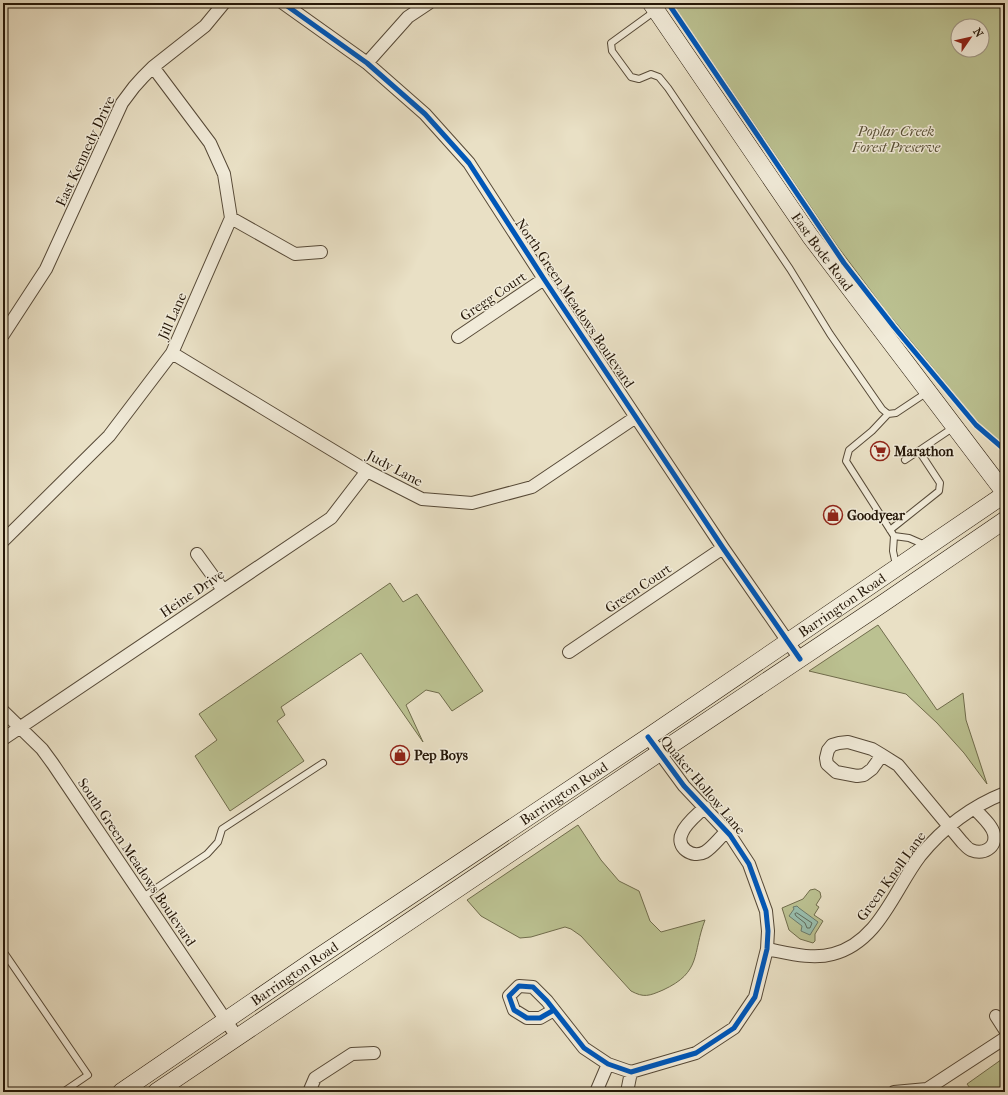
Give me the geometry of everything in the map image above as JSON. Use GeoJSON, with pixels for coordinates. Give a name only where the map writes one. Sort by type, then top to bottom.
{"type":"FeatureCollection","features":[{"type":"Feature","properties":{"kind":"main road","name":"East Bode Road"},"geometry":{"type":"LineString","coordinates":[[653,7],[810,236],[1005,493]]}},
{"type":"Feature","properties":{"kind":"main road","name":"Barrington Road"},"geometry":{"type":"LineString","coordinates":[[121,1092],[318,957],[648,737],[896,569],[1005,493]]}},
{"type":"Feature","properties":{"kind":"main road","name":"Barrington Road"},"geometry":{"type":"LineString","coordinates":[[156,1092],[1005,520]]}},
{"type":"Feature","properties":{"kind":"street","name":"East Kennedy Drive"},"geometry":{"type":"LineString","coordinates":[[3,335],[46,269],[122,103],[134,87],[153,67],[205,26],[224,3]]}},
{"type":"Feature","properties":{"kind":"street","name":"North Green Meadows Boulevard"},"geometry":{"type":"LineString","coordinates":[[283,3],[367,63],[425,114],[469,163],[544,279],[723,548],[800,659]]}},
{"type":"Feature","properties":{"kind":"street"},"geometry":{"type":"LineString","coordinates":[[367,63],[408,17],[429,3]]}},
{"type":"Feature","properties":{"kind":"street"},"geometry":{"type":"LineString","coordinates":[[153,67],[210,143],[224,174],[231,218],[295,254],[321,252]]}},
{"type":"Feature","properties":{"kind":"street","name":"Jill Lane"},"geometry":{"type":"LineString","coordinates":[[3,541],[109,436],[172,353],[231,218]]}},
{"type":"Feature","properties":{"kind":"street","name":"Gregg Court"},"geometry":{"type":"LineString","coordinates":[[458,337],[544,279]]}},
{"type":"Feature","properties":{"kind":"street","name":"Judy Lane"},"geometry":{"type":"LineString","coordinates":[[172,353],[367,471],[422,499],[472,503],[532,487],[636,417]]}},
{"type":"Feature","properties":{"kind":"street","name":"Heine Drive"},"geometry":{"type":"LineString","coordinates":[[3,739],[332,518],[367,471]]}},
{"type":"Feature","properties":{"kind":"street","name":"Green Court"},"geometry":{"type":"LineString","coordinates":[[569,652],[723,548]]}},
{"type":"Feature","properties":{"kind":"street"},"geometry":{"type":"LineString","coordinates":[[197,554],[223,590]]}},
{"type":"Feature","properties":{"kind":"street","name":"South Green Meadows Boulevard"},"geometry":{"type":"LineString","coordinates":[[3,711],[42,749],[53,764],[238,1037]]}},
{"type":"Feature","properties":{"kind":"street","name":"Quaker Hollow Lane"},"geometry":{"type":"LineString","coordinates":[[631,1072],[696,1053],[734,1028],[755,997],[767,949],[768,931],[766,911],[749,864],[727,831],[684,786],[648,737]]}},
{"type":"Feature","properties":{"kind":"street"},"geometry":{"type":"LineString","coordinates":[[882,755],[898,764],[948,827],[970,850],[985,852],[992,845],[994,836],[992,830],[975,809]]}},
{"type":"Feature","properties":{"kind":"street","name":"Green Knoll Lane"},"geometry":{"type":"LineString","coordinates":[[767,949],[803,955],[822,956],[834,954],[851,948],[875,927],[919,858],[928,847],[948,827],[990,799],[1005,793]]}},
{"type":"Feature","properties":{"kind":"street"},"geometry":{"type":"LineString","coordinates":[[705,807],[684,828],[681,834],[681,844],[683,849],[689,853],[698,854],[705,852],[727,831]]}},
{"type":"Feature","properties":{"kind":"street"},"geometry":{"type":"LineString","coordinates":[[554,1010],[584,1048],[608,1064],[631,1072],[627,1092]]}},
{"type":"Feature","properties":{"kind":"street"},"geometry":{"type":"LineString","coordinates":[[996,1016],[1005,1030]]}},
{"type":"Feature","properties":{"kind":"street"},"geometry":{"type":"LineString","coordinates":[[894,1092],[927,1089],[1005,1038]]}},
{"type":"Feature","properties":{"kind":"street"},"geometry":{"type":"LineString","coordinates":[[309,1092],[315,1078],[352,1054],[374,1053]]}},
{"type":"Feature","properties":{"kind":"street"},"geometry":{"type":"LineString","coordinates":[[596,1092],[608,1064]]}},
{"type":"Feature","properties":{"kind":"lane"},"geometry":{"type":"LineString","coordinates":[[653,7],[611,43],[612,51],[631,77],[639,79],[651,74],[659,76],[790,269],[830,334],[882,409],[888,414]]}},
{"type":"Feature","properties":{"kind":"lane"},"geometry":{"type":"LineString","coordinates":[[896,569],[893,551],[894,536],[846,461],[849,450],[872,431],[888,414],[896,412],[928,392]]}},
{"type":"Feature","properties":{"kind":"lane"},"geometry":{"type":"LineString","coordinates":[[905,460],[954,427]]}},
{"type":"Feature","properties":{"kind":"lane"},"geometry":{"type":"LineString","coordinates":[[890,530],[939,491],[940,483],[918,451]]}},
{"type":"Feature","properties":{"kind":"lane"},"geometry":{"type":"LineString","coordinates":[[894,536],[909,538],[928,547]]}},
{"type":"Feature","properties":{"kind":"lane"},"geometry":{"type":"LineString","coordinates":[[143,897],[207,854],[218,842],[222,829],[323,763]]}},
{"type":"Feature","properties":{"kind":"lane"},"geometry":{"type":"LineString","coordinates":[[3,951],[88,1075],[63,1092]]}},
{"type":"Feature","properties":{"kind":"green space","name":"Poplar Creek Forest Preserve"},"geometry":{"type":"Polygon","coordinates":[[[672,3],[1005,3],[1005,447],[993,439],[972,415],[886,311],[838,247],[672,3]]]}},
{"type":"Feature","properties":{"kind":"green space"},"geometry":{"type":"Polygon","coordinates":[[[390,583],[403,602],[417,594],[483,691],[452,711],[439,693],[426,690],[406,705],[423,742],[361,653],[281,707],[285,715],[277,721],[304,761],[230,811],[195,756],[217,740],[199,714],[390,583]]]}},
{"type":"Feature","properties":{"kind":"green space"},"geometry":{"type":"Polygon","coordinates":[[[878,625],[937,710],[963,693],[966,720],[987,784],[964,753],[937,723],[906,694],[809,671],[878,625]]]}},
{"type":"Feature","properties":{"kind":"green space"},"geometry":{"type":"Polygon","coordinates":[[[578,825],[601,860],[619,881],[639,891],[650,921],[661,932],[705,920],[694,961],[690,969],[675,983],[663,990],[650,995],[640,995],[631,991],[581,936],[571,929],[565,927],[531,937],[520,938],[481,916],[467,900],[578,825]]]}},
{"type":"Feature","properties":{"kind":"green space"},"geometry":{"type":"Polygon","coordinates":[[[815,889],[820,892],[821,897],[816,905],[819,907],[814,915],[823,921],[815,934],[815,941],[813,943],[800,939],[789,930],[782,908],[803,899],[810,890],[815,889]]]}},
{"type":"Feature","properties":{"kind":"green space"},"geometry":{"type":"Polygon","coordinates":[[[1005,1057],[1005,1092],[973,1092],[967,1084],[1005,1057]]]}},
{"type":"Feature","properties":{"kind":"water"},"geometry":{"type":"Polygon","coordinates":[[[797,906],[818,922],[810,935],[801,931],[802,926],[789,916],[794,909],[793,907],[797,906]]]}},
{"type":"Feature","properties":{"kind":"cycle path"},"geometry":{"type":"LineString","coordinates":[[283,3],[367,63],[425,114],[469,163],[544,279],[723,548],[800,659]]}},
{"type":"Feature","properties":{"kind":"cycle path"},"geometry":{"type":"LineString","coordinates":[[668,3],[844,263],[894,327],[976,425],[1005,450]]}},
{"type":"Feature","properties":{"kind":"cycle path"},"geometry":{"type":"LineString","coordinates":[[554,1010],[540,1018],[527,1018],[514,1010],[509,996],[519,986],[533,987],[547,1001],[584,1048],[608,1064],[631,1072],[696,1053],[734,1028],[755,997],[767,949],[768,931],[766,911],[749,864],[730,835],[684,786],[648,737]]}},
{"type":"Feature","properties":{"kind":"place","name":"Marathon"},"geometry":{"type":"Point","coordinates":[880,451]}},
{"type":"Feature","properties":{"kind":"place","name":"Goodyear"},"geometry":{"type":"Point","coordinates":[833,515]}},
{"type":"Feature","properties":{"kind":"place","name":"Pep Boys"},"geometry":{"type":"Point","coordinates":[400,755]}}]}
